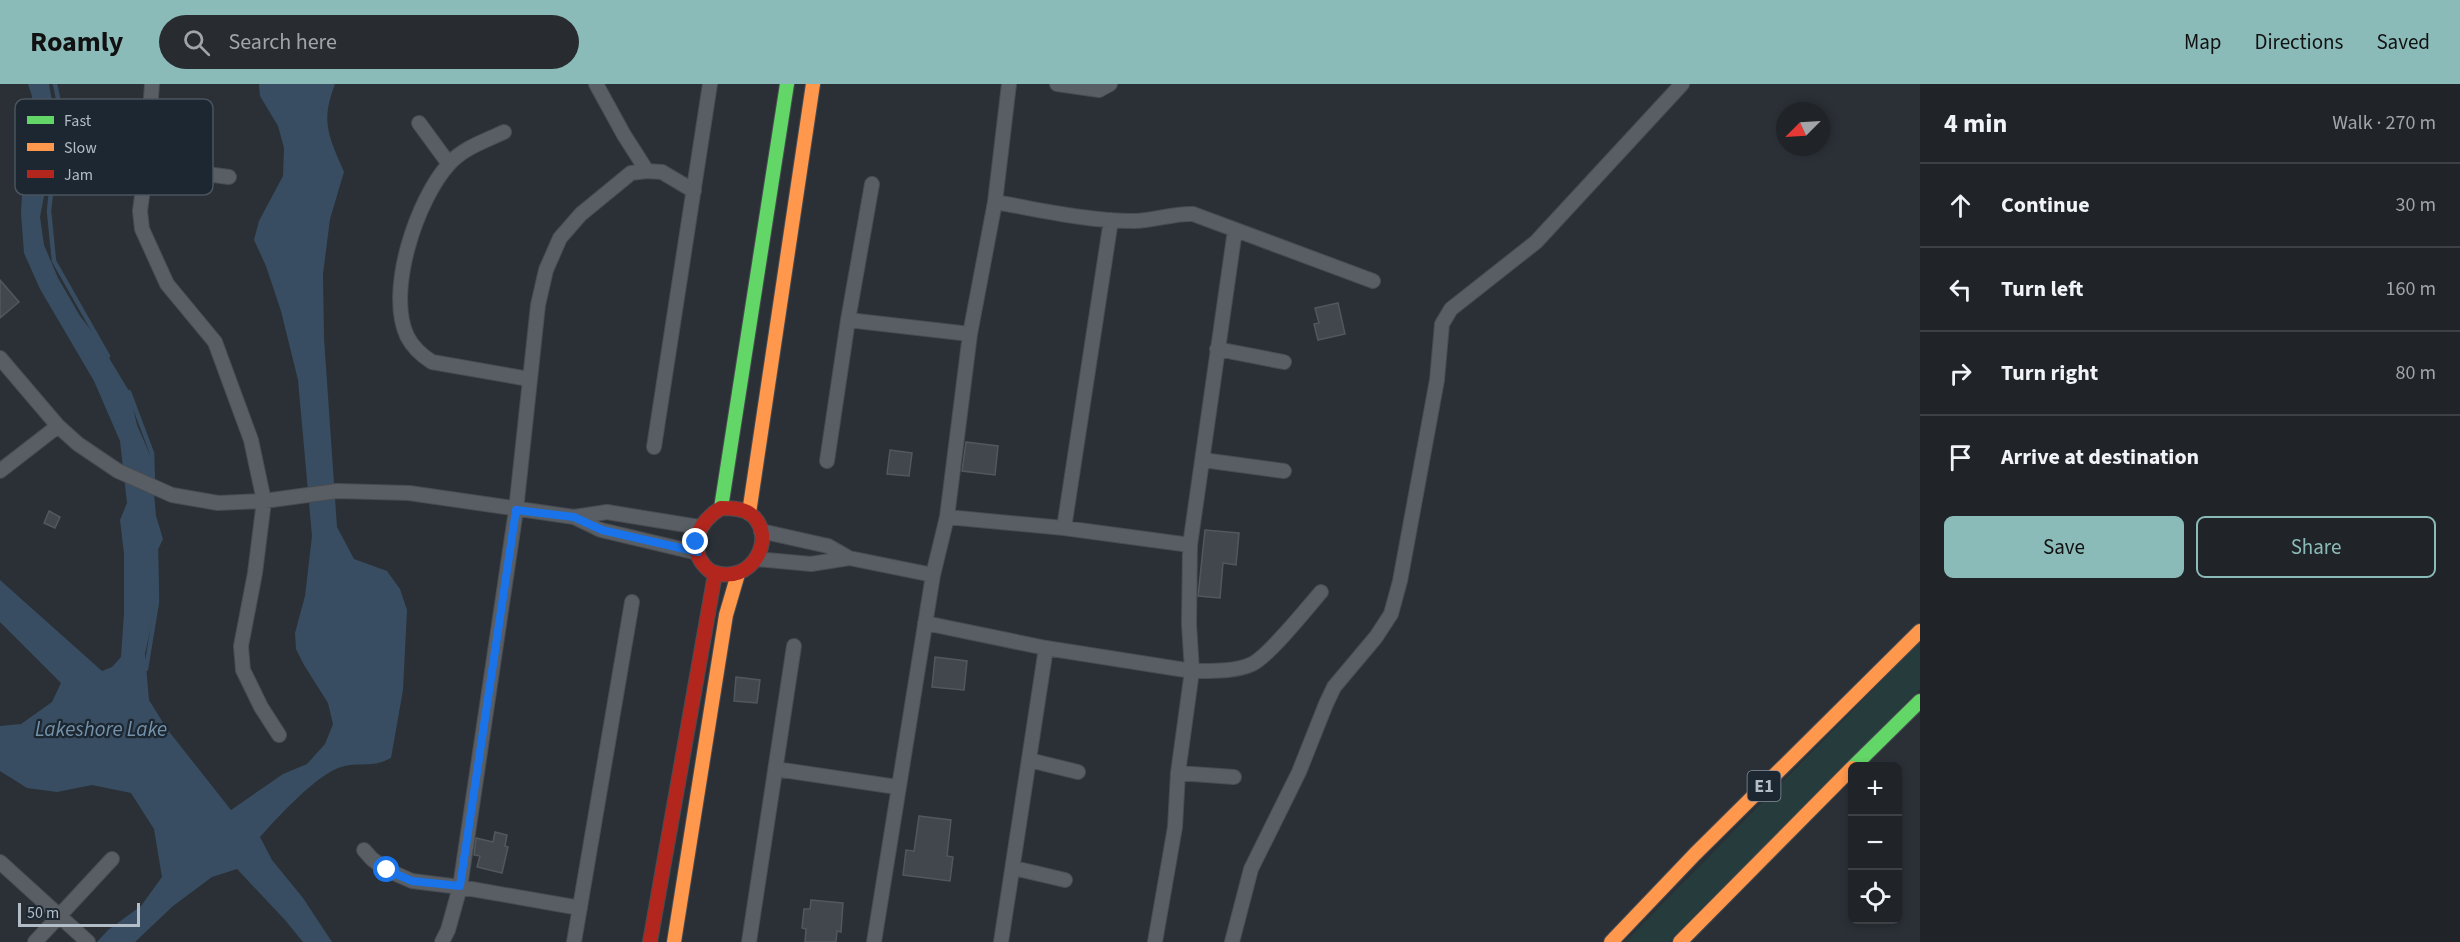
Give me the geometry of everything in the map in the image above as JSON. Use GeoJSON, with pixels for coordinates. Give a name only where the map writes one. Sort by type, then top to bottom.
{"type":"FeatureCollection","features":[{"type":"Feature","properties":{"kind":"main road"},"geometry":{"type":"LineString","coordinates":[[721,508],[787,84]]}},
{"type":"Feature","properties":{"kind":"main road"},"geometry":{"type":"LineString","coordinates":[[749,513],[813,84]]}},
{"type":"Feature","properties":{"kind":"main road"},"geometry":{"type":"LineString","coordinates":[[721,508],[749,513],[761,531],[761,545],[756,560],[747,570],[738,574],[714,574],[706,568],[698,552],[696,542],[699,527],[706,516],[721,508]]}},
{"type":"Feature","properties":{"kind":"main road"},"geometry":{"type":"LineString","coordinates":[[650,942],[714,574]]}},
{"type":"Feature","properties":{"kind":"main road"},"geometry":{"type":"LineString","coordinates":[[674,942],[726,615],[738,574]]}},
{"type":"Feature","properties":{"kind":"main road","name":"E1"},"geometry":{"type":"LineString","coordinates":[[1611,942],[1695,854],[1920,631]]}},
{"type":"Feature","properties":{"kind":"main road","name":"E1"},"geometry":{"type":"LineString","coordinates":[[1858,762],[1920,701]]}},
{"type":"Feature","properties":{"kind":"main road","name":"E1"},"geometry":{"type":"LineString","coordinates":[[1680,942],[1848,772]]}},
{"type":"Feature","properties":{"kind":"street"},"geometry":{"type":"LineString","coordinates":[[151,99],[152,84]]}},
{"type":"Feature","properties":{"kind":"street"},"geometry":{"type":"LineString","coordinates":[[596,84],[647,171]]}},
{"type":"Feature","properties":{"kind":"street"},"geometry":{"type":"LineString","coordinates":[[654,447],[710,84]]}},
{"type":"Feature","properties":{"kind":"street"},"geometry":{"type":"LineString","coordinates":[[874,942],[897,787],[933,574],[947,517],[970,334],[995,202],[1009,84]]}},
{"type":"Feature","properties":{"kind":"street"},"geometry":{"type":"LineString","coordinates":[[1057,84],[1099,90],[1110,84]]}},
{"type":"Feature","properties":{"kind":"street"},"geometry":{"type":"LineString","coordinates":[[1232,942],[1251,869],[1299,772],[1334,687],[1376,638],[1391,614],[1400,581],[1437,380],[1443,324],[1451,309],[1536,242],[1682,84]]}},
{"type":"Feature","properties":{"kind":"street"},"geometry":{"type":"LineString","coordinates":[[419,123],[449,164]]}},
{"type":"Feature","properties":{"kind":"street"},"geometry":{"type":"LineString","coordinates":[[504,132],[466,149],[449,164],[423,203],[402,275],[402,315],[406,335],[419,353],[432,362],[529,379]]}},
{"type":"Feature","properties":{"kind":"street"},"geometry":{"type":"LineString","coordinates":[[442,942],[448,930],[460,886],[516,510],[538,304],[546,270],[560,238],[581,214],[631,173],[662,172],[694,191]]}},
{"type":"Feature","properties":{"kind":"street"},"geometry":{"type":"LineString","coordinates":[[213,175],[229,177]]}},
{"type":"Feature","properties":{"kind":"street"},"geometry":{"type":"LineString","coordinates":[[827,461],[848,320],[872,184]]}},
{"type":"Feature","properties":{"kind":"street"},"geometry":{"type":"LineString","coordinates":[[142,195],[140,211],[142,229],[167,284],[215,342],[251,440],[264,501],[255,573],[241,646],[243,670],[261,707],[279,735]]}},
{"type":"Feature","properties":{"kind":"street"},"geometry":{"type":"LineString","coordinates":[[995,202],[1111,220],[1137,221],[1163,218],[1177,213],[1194,213],[1373,281]]}},
{"type":"Feature","properties":{"kind":"street"},"geometry":{"type":"LineString","coordinates":[[1064,528],[1111,220]]}},
{"type":"Feature","properties":{"kind":"street"},"geometry":{"type":"LineString","coordinates":[[1155,942],[1175,827],[1178,773],[1191,671],[1190,545],[1235,230]]}},
{"type":"Feature","properties":{"kind":"street"},"geometry":{"type":"LineString","coordinates":[[848,320],[970,334]]}},
{"type":"Feature","properties":{"kind":"street"},"geometry":{"type":"LineString","coordinates":[[1217,349],[1284,362]]}},
{"type":"Feature","properties":{"kind":"street"},"geometry":{"type":"LineString","coordinates":[[0,358],[58,426],[78,444],[118,471],[172,495],[218,504],[264,501],[337,491],[409,493],[574,517],[607,512],[699,527]]}},
{"type":"Feature","properties":{"kind":"street"},"geometry":{"type":"LineString","coordinates":[[0,471],[58,426]]}},
{"type":"Feature","properties":{"kind":"street"},"geometry":{"type":"LineString","coordinates":[[1203,460],[1284,471]]}},
{"type":"Feature","properties":{"kind":"street"},"geometry":{"type":"LineString","coordinates":[[574,517],[602,530],[698,552]]}},
{"type":"Feature","properties":{"kind":"street"},"geometry":{"type":"LineString","coordinates":[[947,517],[1064,528],[1190,545]]}},
{"type":"Feature","properties":{"kind":"street"},"geometry":{"type":"LineString","coordinates":[[761,531],[828,546],[849,558],[933,574]]}},
{"type":"Feature","properties":{"kind":"street"},"geometry":{"type":"LineString","coordinates":[[756,560],[811,564],[849,558]]}},
{"type":"Feature","properties":{"kind":"street"},"geometry":{"type":"LineString","coordinates":[[925,623],[1046,648],[1191,671],[1212,671],[1253,664],[1321,592]]}},
{"type":"Feature","properties":{"kind":"street"},"geometry":{"type":"LineString","coordinates":[[574,942],[632,602]]}},
{"type":"Feature","properties":{"kind":"street"},"geometry":{"type":"LineString","coordinates":[[749,942],[794,646]]}},
{"type":"Feature","properties":{"kind":"street"},"geometry":{"type":"LineString","coordinates":[[1001,942],[1046,648]]}},
{"type":"Feature","properties":{"kind":"street"},"geometry":{"type":"LineString","coordinates":[[1029,760],[1078,772]]}},
{"type":"Feature","properties":{"kind":"street"},"geometry":{"type":"LineString","coordinates":[[777,769],[897,787]]}},
{"type":"Feature","properties":{"kind":"street"},"geometry":{"type":"LineString","coordinates":[[1178,773],[1234,777]]}},
{"type":"Feature","properties":{"kind":"street"},"geometry":{"type":"LineString","coordinates":[[364,850],[387,870],[412,881],[460,886],[580,908]]}},
{"type":"Feature","properties":{"kind":"street"},"geometry":{"type":"LineString","coordinates":[[35,942],[112,859]]}},
{"type":"Feature","properties":{"kind":"street"},"geometry":{"type":"LineString","coordinates":[[0,862],[88,942]]}},
{"type":"Feature","properties":{"kind":"street"},"geometry":{"type":"LineString","coordinates":[[1014,868],[1065,880]]}},
{"type":"Feature","properties":{"kind":"green space"},"geometry":{"type":"Polygon","coordinates":[[[1920,642],[1920,689],[1670,942],[1625,942],[1920,642]]]}},
{"type":"Feature","properties":{"kind":"water","name":"Lakeshore Lake"},"geometry":{"type":"Polygon","coordinates":[[[28,84],[49,84],[52,99],[32,99],[28,84]]]}},
{"type":"Feature","properties":{"kind":"water","name":"Lakeshore Lake"},"geometry":{"type":"Polygon","coordinates":[[[259,84],[335,84],[328,109],[328,129],[344,172],[330,219],[323,274],[324,338],[337,527],[354,559],[387,571],[400,589],[407,610],[403,690],[391,758],[371,764],[348,765],[331,771],[298,798],[260,837],[272,860],[303,898],[332,942],[303,942],[237,869],[212,877],[173,906],[135,942],[97,942],[108,930],[141,906],[162,877],[154,829],[131,793],[92,785],[57,792],[27,788],[0,771],[0,726],[21,724],[52,702],[61,683],[0,622],[0,580],[102,671],[112,667],[121,657],[124,613],[124,554],[120,520],[127,503],[120,441],[94,381],[40,289],[24,253],[22,195],[44,195],[40,217],[44,245],[58,278],[129,391],[137,425],[151,457],[156,516],[163,539],[155,556],[155,608],[145,654],[149,700],[167,729],[231,810],[283,774],[307,764],[325,744],[333,724],[328,703],[296,649],[295,633],[305,596],[312,536],[298,380],[281,311],[266,266],[254,240],[259,221],[283,176],[284,148],[278,126],[260,96],[259,84]]]}},
{"type":"Feature","properties":{"kind":"building"},"geometry":{"type":"Polygon","coordinates":[[[0,280],[19,302],[0,318],[0,280]]]}},
{"type":"Feature","properties":{"kind":"building"},"geometry":{"type":"Polygon","coordinates":[[[1338,303],[1345,334],[1318,340],[1314,324],[1319,323],[1315,308],[1338,303]]]}},
{"type":"Feature","properties":{"kind":"building"},"geometry":{"type":"Polygon","coordinates":[[[966,442],[998,446],[995,475],[962,471],[966,442]]]}},
{"type":"Feature","properties":{"kind":"building"},"geometry":{"type":"Polygon","coordinates":[[[890,450],[912,453],[909,476],[887,474],[890,450]]]}},
{"type":"Feature","properties":{"kind":"building"},"geometry":{"type":"Polygon","coordinates":[[[49,511],[60,517],[55,528],[44,523],[49,511]]]}},
{"type":"Feature","properties":{"kind":"building"},"geometry":{"type":"Polygon","coordinates":[[[1205,530],[1239,533],[1236,565],[1223,563],[1220,598],[1198,596],[1205,530]]]}},
{"type":"Feature","properties":{"kind":"building"},"geometry":{"type":"Polygon","coordinates":[[[935,657],[967,661],[964,690],[932,687],[935,657]]]}},
{"type":"Feature","properties":{"kind":"building"},"geometry":{"type":"Polygon","coordinates":[[[736,677],[760,680],[757,703],[734,701],[736,677]]]}},
{"type":"Feature","properties":{"kind":"building"},"geometry":{"type":"Polygon","coordinates":[[[919,816],[951,820],[947,856],[953,857],[950,881],[903,875],[906,850],[914,851],[919,816]]]}},
{"type":"Feature","properties":{"kind":"building"},"geometry":{"type":"Polygon","coordinates":[[[495,832],[507,835],[505,846],[508,847],[502,873],[477,867],[480,856],[474,855],[476,838],[493,842],[495,832]]]}},
{"type":"Feature","properties":{"kind":"building"},"geometry":{"type":"Polygon","coordinates":[[[811,900],[843,903],[841,932],[837,931],[836,942],[805,942],[806,929],[802,928],[804,909],[810,909],[811,900]]]}},
{"type":"Feature","properties":{"kind":"waterway"},"geometry":{"type":"LineString","coordinates":[[55,84],[58,99]]}},
{"type":"Feature","properties":{"kind":"waterway"},"geometry":{"type":"LineString","coordinates":[[51,195],[49,211],[54,261],[108,356]]}},
{"type":"Feature","properties":{"kind":"waterway"},"geometry":{"type":"LineString","coordinates":[[129,392],[152,453],[153,484]]}},
{"type":"Feature","properties":{"kind":"waterway"},"geometry":{"type":"LineString","coordinates":[[146,669],[157,602],[156,550]]}},
{"type":"Feature","properties":{"kind":"traffic: fast"},"geometry":{"type":"LineString","coordinates":[[721,508],[787,84]]}},
{"type":"Feature","properties":{"kind":"traffic: fast"},"geometry":{"type":"LineString","coordinates":[[1858,762],[1920,701]]}},
{"type":"Feature","properties":{"kind":"traffic: slow"},"geometry":{"type":"LineString","coordinates":[[749,513],[813,84]]}},
{"type":"Feature","properties":{"kind":"traffic: slow"},"geometry":{"type":"LineString","coordinates":[[674,942],[726,615],[738,574]]}},
{"type":"Feature","properties":{"kind":"traffic: slow"},"geometry":{"type":"LineString","coordinates":[[1611,942],[1695,854],[1920,631]]}},
{"type":"Feature","properties":{"kind":"traffic: slow"},"geometry":{"type":"LineString","coordinates":[[1680,942],[1848,772]]}},
{"type":"Feature","properties":{"kind":"traffic: jam"},"geometry":{"type":"LineString","coordinates":[[721,508],[739,509],[749,513],[758,522],[762,533],[757,556],[750,566],[739,572],[726,574],[710,571],[702,563],[698,554],[696,546],[700,529],[721,508]]}},
{"type":"Feature","properties":{"kind":"traffic: jam"},"geometry":{"type":"LineString","coordinates":[[650,942],[715,574]]}},
{"type":"Feature","properties":{"kind":"route"},"geometry":{"type":"LineString","coordinates":[[387,870],[412,881],[460,886],[516,510],[574,517],[602,530],[698,552],[696,542]]}}]}
